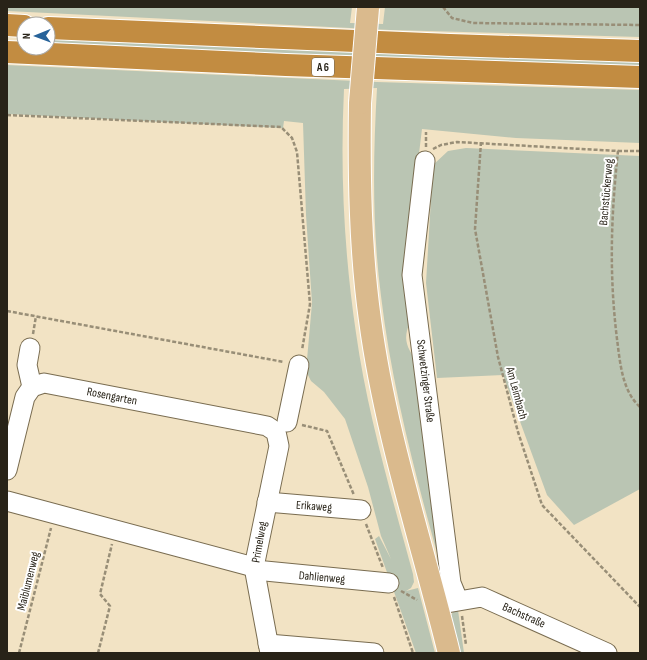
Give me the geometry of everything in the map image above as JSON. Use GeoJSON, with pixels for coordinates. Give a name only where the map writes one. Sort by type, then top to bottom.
{"type":"FeatureCollection","features":[{"type":"Feature","properties":{"kind":"highway","name":"A 6"},"geometry":{"type":"LineString","coordinates":[[56,28],[402,43],[640,51]]}},
{"type":"Feature","properties":{"kind":"highway","name":"A 6"},"geometry":{"type":"LineString","coordinates":[[7,52],[286,65],[640,77]]}},
{"type":"Feature","properties":{"kind":"main road","name":"Schwetzinger Straße"},"geometry":{"type":"LineString","coordinates":[[369,8],[360,103],[360,220],[370,321],[378,373],[402,475],[438,602],[450,653]]}},
{"type":"Feature","properties":{"kind":"street","name":"Schwetzinger Straße"},"geometry":{"type":"LineString","coordinates":[[425,161],[412,275],[451,583],[438,602]]}},
{"type":"Feature","properties":{"kind":"street"},"geometry":{"type":"LineString","coordinates":[[7,470],[25,397],[32,388],[27,365],[30,348]]}},
{"type":"Feature","properties":{"kind":"street","name":"Primelweg"},"geometry":{"type":"LineString","coordinates":[[269,648],[255,569],[282,427],[299,365]]}},
{"type":"Feature","properties":{"kind":"street","name":"Rosengarten"},"geometry":{"type":"LineString","coordinates":[[32,388],[44,383],[267,426],[282,427]]}},
{"type":"Feature","properties":{"kind":"street"},"geometry":{"type":"LineString","coordinates":[[7,501],[115,529],[255,569]]}},
{"type":"Feature","properties":{"kind":"street","name":"Erikaweg"},"geometry":{"type":"LineString","coordinates":[[267,502],[360,510]]}},
{"type":"Feature","properties":{"kind":"street","name":"Dahlienweg"},"geometry":{"type":"LineString","coordinates":[[255,569],[389,583]]}},
{"type":"Feature","properties":{"kind":"street","name":"Bachstraße"},"geometry":{"type":"LineString","coordinates":[[438,602],[482,597],[607,653]]}},
{"type":"Feature","properties":{"kind":"street"},"geometry":{"type":"LineString","coordinates":[[269,648],[374,653]]}},
{"type":"Feature","properties":{"kind":"path"},"geometry":{"type":"LineString","coordinates":[[443,7],[452,18],[473,23],[640,25]]}},
{"type":"Feature","properties":{"kind":"path"},"geometry":{"type":"LineString","coordinates":[[7,115],[281,127],[292,138],[297,152],[310,304],[299,365],[7,311]]}},
{"type":"Feature","properties":{"kind":"path","name":"Bachstückerweg"},"geometry":{"type":"LineString","coordinates":[[425,161],[430,151],[441,145],[457,142],[482,142],[618,150],[612,210],[611,262],[613,306],[621,366],[627,388],[635,403],[640,407]]}},
{"type":"Feature","properties":{"kind":"path","name":"Am Leimbach"},"geometry":{"type":"LineString","coordinates":[[482,142],[475,229],[498,357],[518,432],[542,505],[640,607]]}},
{"type":"Feature","properties":{"kind":"path"},"geometry":{"type":"LineString","coordinates":[[618,150],[640,151]]}},
{"type":"Feature","properties":{"kind":"path","name":"Maiblumenweg"},"geometry":{"type":"LineString","coordinates":[[19,653],[55,514]]}},
{"type":"Feature","properties":{"kind":"path"},"geometry":{"type":"LineString","coordinates":[[98,653],[110,606],[100,594],[115,529]]}},
{"type":"Feature","properties":{"kind":"path"},"geometry":{"type":"LineString","coordinates":[[389,583],[438,602],[467,653]]}},
{"type":"Feature","properties":{"kind":"green space"},"geometry":{"type":"Polygon","coordinates":[[[7,7],[352,7],[350,23],[383,24],[385,7],[640,7],[640,37],[390,30],[7,11],[7,7]]]}},
{"type":"Feature","properties":{"kind":"green space"},"geometry":{"type":"Polygon","coordinates":[[[56,37],[640,60],[640,68],[56,45],[56,37]]]}},
{"type":"Feature","properties":{"kind":"green space"},"geometry":{"type":"Polygon","coordinates":[[[7,65],[377,82],[640,90],[640,143],[516,138],[422,129],[417,170],[411,320],[406,333],[406,339],[418,365],[442,571],[406,435],[392,366],[381,296],[376,244],[374,192],[377,88],[344,89],[342,150],[344,211],[348,272],[356,333],[373,424],[413,574],[414,582],[411,588],[406,591],[418,588],[435,653],[416,653],[375,539],[379,536],[391,559],[381,536],[368,487],[345,419],[324,392],[311,381],[306,371],[312,303],[306,215],[303,123],[284,121],[283,128],[7,114],[7,65]]]}},
{"type":"Feature","properties":{"kind":"green space"},"geometry":{"type":"Polygon","coordinates":[[[466,148],[640,156],[640,489],[574,525],[547,495],[503,375],[437,378],[426,283],[433,165],[448,151],[466,148]]]}},
{"type":"Feature","properties":{"kind":"green space"},"geometry":{"type":"Polygon","coordinates":[[[458,610],[464,653],[457,653],[450,617],[453,612],[458,610]]]}}]}
